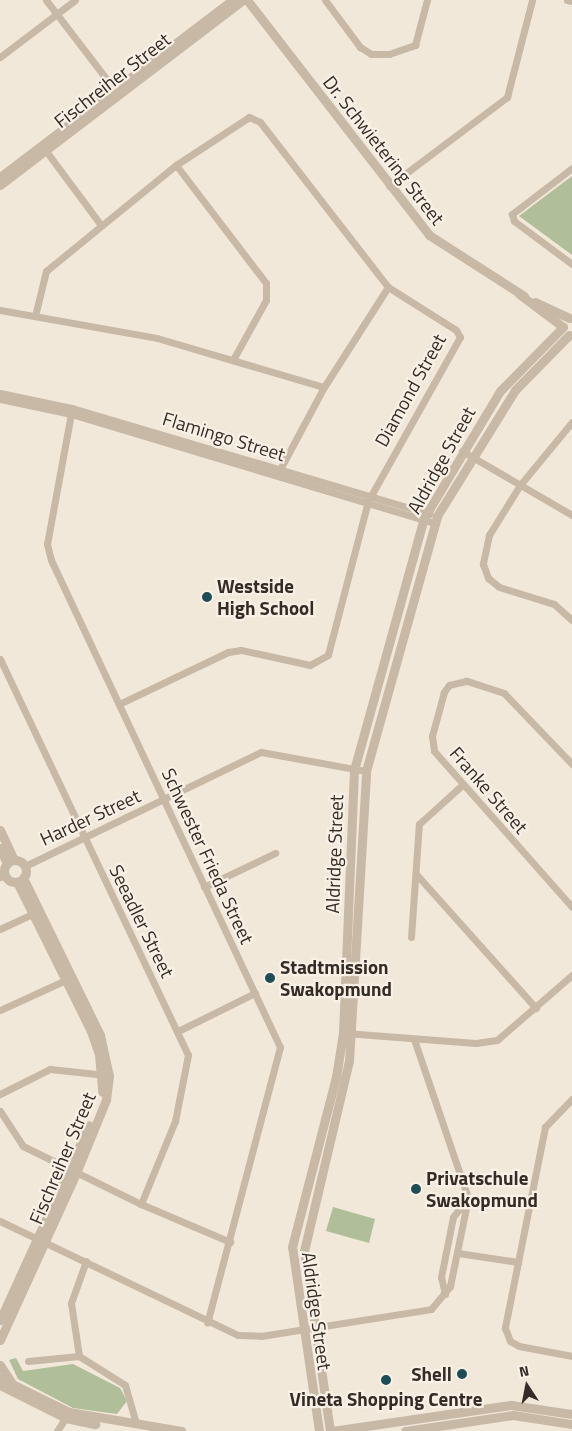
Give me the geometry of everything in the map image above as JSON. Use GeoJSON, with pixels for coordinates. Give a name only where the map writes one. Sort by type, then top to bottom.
{"type":"FeatureCollection","features":[{"type":"Feature","properties":{"kind":"street"},"geometry":{"type":"LineString","coordinates":[[46,0],[115,90]]}},
{"type":"Feature","properties":{"kind":"street"},"geometry":{"type":"LineString","coordinates":[[0,57],[75,0]]}},
{"type":"Feature","properties":{"kind":"street","name":"Fischreiher Street"},"geometry":{"type":"LineString","coordinates":[[0,185],[115,90],[232,0]]}},
{"type":"Feature","properties":{"kind":"street","name":"Fischreiher Street"},"geometry":{"type":"LineString","coordinates":[[115,90],[243,0]]}},
{"type":"Feature","properties":{"kind":"street","name":"Dr. Schwietering Street"},"geometry":{"type":"LineString","coordinates":[[247,0],[390,186],[443,246],[519,294],[571,335]]}},
{"type":"Feature","properties":{"kind":"street"},"geometry":{"type":"LineString","coordinates":[[325,0],[360,47],[371,54],[389,54],[415,45],[427,0]]}},
{"type":"Feature","properties":{"kind":"street"},"geometry":{"type":"LineString","coordinates":[[390,186],[507,97],[532,0]]}},
{"type":"Feature","properties":{"kind":"street"},"geometry":{"type":"LineString","coordinates":[[567,0],[572,1]]}},
{"type":"Feature","properties":{"kind":"street","name":"Diamond Street"},"geometry":{"type":"LineString","coordinates":[[35,316],[46,271],[176,165],[237,120],[249,117],[260,122],[388,286],[456,330],[460,337],[369,498],[328,655],[321,661],[310,665],[241,650],[228,652],[119,704]]}},
{"type":"Feature","properties":{"kind":"street"},"geometry":{"type":"LineString","coordinates":[[43,148],[101,225]]}},
{"type":"Feature","properties":{"kind":"street","name":"Fischreiher Street"},"geometry":{"type":"LineString","coordinates":[[0,177],[43,148]]}},
{"type":"Feature","properties":{"kind":"street"},"geometry":{"type":"LineString","coordinates":[[176,165],[266,283],[266,300],[234,358]]}},
{"type":"Feature","properties":{"kind":"street"},"geometry":{"type":"LineString","coordinates":[[572,168],[512,214],[514,221],[572,264]]}},
{"type":"Feature","properties":{"kind":"street"},"geometry":{"type":"LineString","coordinates":[[278,473],[324,387],[388,286]]}},
{"type":"Feature","properties":{"kind":"street","name":"Dr. Schwietering Street"},"geometry":{"type":"LineString","coordinates":[[519,294],[571,318]]}},
{"type":"Feature","properties":{"kind":"street"},"geometry":{"type":"LineString","coordinates":[[0,310],[157,338],[234,358],[324,387]]}},
{"type":"Feature","properties":{"kind":"street","name":"Aldridge Street"},"geometry":{"type":"LineString","coordinates":[[319,1431],[302,1328],[292,1247],[347,1034],[354,770],[425,515],[462,451],[511,375],[571,318]]}},
{"type":"Feature","properties":{"kind":"street","name":"Aldridge Street"},"geometry":{"type":"LineString","coordinates":[[331,1431],[313,1326],[304,1250],[337,1116],[347,1034],[366,771],[436,519],[515,390],[571,335]]}},
{"type":"Feature","properties":{"kind":"street","name":"Flamingo Street"},"geometry":{"type":"LineString","coordinates":[[0,393],[71,411],[436,519]]}},
{"type":"Feature","properties":{"kind":"street","name":"Flamingo Street"},"geometry":{"type":"LineString","coordinates":[[0,399],[71,411]]}},
{"type":"Feature","properties":{"kind":"street","name":"Schwester Frieda Street"},"geometry":{"type":"LineString","coordinates":[[71,411],[47,544],[162,800],[279,1040],[280,1056],[207,1323]]}},
{"type":"Feature","properties":{"kind":"street"},"geometry":{"type":"LineString","coordinates":[[572,422],[520,485],[484,548],[488,578],[499,587],[554,604],[572,620]]}},
{"type":"Feature","properties":{"kind":"street"},"geometry":{"type":"LineString","coordinates":[[462,451],[572,515]]}},
{"type":"Feature","properties":{"kind":"street","name":"Seeadler Street"},"geometry":{"type":"LineString","coordinates":[[0,659],[83,839],[188,1055],[188,1074],[169,1140],[141,1204]]}},
{"type":"Feature","properties":{"kind":"street","name":"Franke Street"},"geometry":{"type":"LineString","coordinates":[[572,764],[512,698],[457,681],[444,692],[432,744],[462,785],[572,907]]}},
{"type":"Feature","properties":{"kind":"street","name":"Harder Street"},"geometry":{"type":"LineString","coordinates":[[25,866],[260,752],[366,771]]}},
{"type":"Feature","properties":{"kind":"street"},"geometry":{"type":"LineString","coordinates":[[411,938],[419,824],[462,785]]}},
{"type":"Feature","properties":{"kind":"street"},"geometry":{"type":"LineString","coordinates":[[0,830],[11,862],[3,876],[20,880],[25,866],[11,862],[0,848]]}},
{"type":"Feature","properties":{"kind":"street"},"geometry":{"type":"LineString","coordinates":[[204,887],[275,853]]}},
{"type":"Feature","properties":{"kind":"street"},"geometry":{"type":"LineString","coordinates":[[416,874],[536,1008]]}},
{"type":"Feature","properties":{"kind":"street","name":"Fischreiher Street"},"geometry":{"type":"LineString","coordinates":[[0,1340],[73,1172],[101,1096],[106,1076],[91,1031],[69,978],[38,911],[20,880]]}},
{"type":"Feature","properties":{"kind":"street"},"geometry":{"type":"LineString","coordinates":[[0,929],[38,911]]}},
{"type":"Feature","properties":{"kind":"street"},"geometry":{"type":"LineString","coordinates":[[347,1034],[476,1043],[497,1040],[572,975]]}},
{"type":"Feature","properties":{"kind":"street"},"geometry":{"type":"LineString","coordinates":[[0,1010],[69,978]]}},
{"type":"Feature","properties":{"kind":"street"},"geometry":{"type":"LineString","coordinates":[[178,1031],[255,993]]}},
{"type":"Feature","properties":{"kind":"street"},"geometry":{"type":"LineString","coordinates":[[0,1221],[86,1261],[207,1323],[248,1336],[431,1309],[445,1294],[458,1253],[468,1198],[414,1039]]}},
{"type":"Feature","properties":{"kind":"street"},"geometry":{"type":"LineString","coordinates":[[0,1094],[50,1068],[106,1076]]}},
{"type":"Feature","properties":{"kind":"street"},"geometry":{"type":"LineString","coordinates":[[572,1099],[544,1127],[506,1318],[507,1338],[519,1346],[572,1356]]}},
{"type":"Feature","properties":{"kind":"street"},"geometry":{"type":"LineString","coordinates":[[0,1111],[15,1139],[73,1172],[141,1204],[230,1242]]}},
{"type":"Feature","properties":{"kind":"street"},"geometry":{"type":"LineString","coordinates":[[326,1114],[337,1116]]}},
{"type":"Feature","properties":{"kind":"street"},"geometry":{"type":"LineString","coordinates":[[445,1294],[441,1277],[453,1217],[468,1198]]}},
{"type":"Feature","properties":{"kind":"street","name":"Fischreiher Street"},"geometry":{"type":"LineString","coordinates":[[0,1320],[42,1240]]}},
{"type":"Feature","properties":{"kind":"street"},"geometry":{"type":"LineString","coordinates":[[458,1253],[518,1262]]}},
{"type":"Feature","properties":{"kind":"street"},"geometry":{"type":"LineString","coordinates":[[79,1356],[70,1303],[86,1261]]}},
{"type":"Feature","properties":{"kind":"street"},"geometry":{"type":"LineString","coordinates":[[28,1361],[79,1356],[125,1385],[136,1423]]}},
{"type":"Feature","properties":{"kind":"street"},"geometry":{"type":"LineString","coordinates":[[0,1365],[17,1388]]}},
{"type":"Feature","properties":{"kind":"street"},"geometry":{"type":"LineString","coordinates":[[0,1378],[68,1415],[136,1423],[180,1431]]}},
{"type":"Feature","properties":{"kind":"street"},"geometry":{"type":"LineString","coordinates":[[0,1385],[68,1415],[147,1431]]}},
{"type":"Feature","properties":{"kind":"street"},"geometry":{"type":"LineString","coordinates":[[331,1431],[511,1405],[572,1414]]}},
{"type":"Feature","properties":{"kind":"street"},"geometry":{"type":"LineString","coordinates":[[57,1431],[68,1415]]}},
{"type":"Feature","properties":{"kind":"street"},"geometry":{"type":"LineString","coordinates":[[436,1415],[438,1428]]}},
{"type":"Feature","properties":{"kind":"street"},"geometry":{"type":"LineString","coordinates":[[405,1431],[425,1430],[513,1416],[572,1424]]}},
{"type":"Feature","properties":{"kind":"street"},"geometry":{"type":"LineString","coordinates":[[423,1417],[425,1430]]}},
{"type":"Feature","properties":{"kind":"green space"},"geometry":{"type":"Polygon","coordinates":[[[572,176],[572,255],[519,216],[572,176]]]}},
{"type":"Feature","properties":{"kind":"green space"},"geometry":{"type":"Polygon","coordinates":[[[333,1207],[375,1219],[369,1243],[326,1231],[333,1207]]]}},
{"type":"Feature","properties":{"kind":"green space"},"geometry":{"type":"Polygon","coordinates":[[[16,1358],[23,1371],[73,1364],[120,1388],[127,1401],[117,1414],[73,1408],[18,1379],[9,1360],[16,1358]]]}},
{"type":"Feature","properties":{"kind":"place","name":"Westside High School"},"geometry":{"type":"Point","coordinates":[207,597]}},
{"type":"Feature","properties":{"kind":"place","name":"Stadtmission Swakopmund"},"geometry":{"type":"Point","coordinates":[270,978]}},
{"type":"Feature","properties":{"kind":"place","name":"Privatschule Swakopmund"},"geometry":{"type":"Point","coordinates":[416,1189]}},
{"type":"Feature","properties":{"kind":"place","name":"Shell"},"geometry":{"type":"Point","coordinates":[462,1374]}},
{"type":"Feature","properties":{"kind":"place","name":"Vineta Shopping Centre"},"geometry":{"type":"Point","coordinates":[386,1380]}}]}
